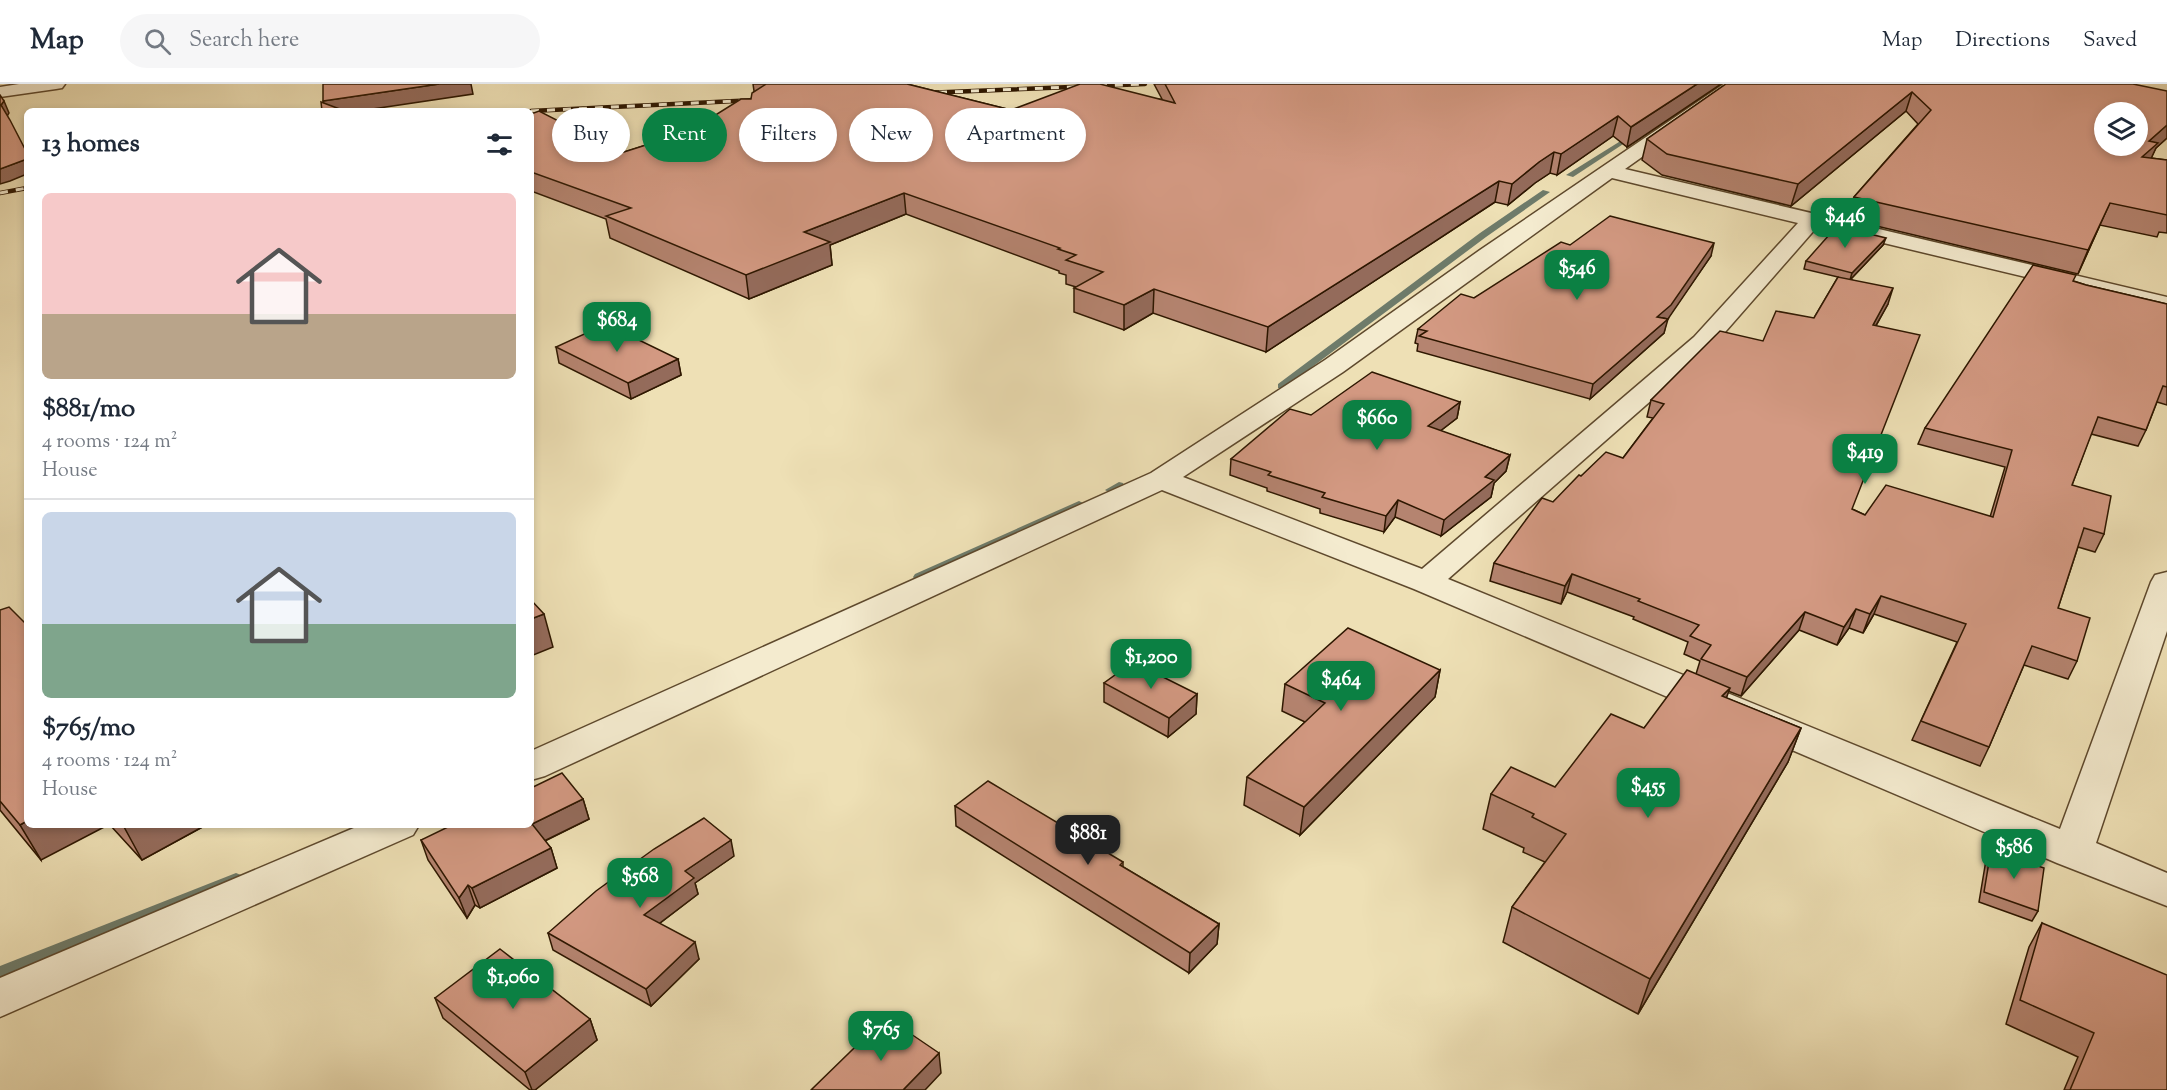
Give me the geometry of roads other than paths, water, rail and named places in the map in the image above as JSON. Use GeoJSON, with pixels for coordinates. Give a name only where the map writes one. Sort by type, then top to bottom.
{"type":"FeatureCollection","features":[{"type":"Feature","properties":{"kind":"street"},"geometry":{"type":"LineString","coordinates":[[0,92],[56,84]]}},
{"type":"Feature","properties":{"kind":"street"},"geometry":{"type":"LineString","coordinates":[[534,766],[1161,479],[1334,366],[1488,255],[1736,84]]}},
{"type":"Feature","properties":{"kind":"street"},"geometry":{"type":"LineString","coordinates":[[1611,172],[2167,304]]}},
{"type":"Feature","properties":{"kind":"street"},"geometry":{"type":"LineString","coordinates":[[1426,582],[1703,342],[1812,220]]}},
{"type":"Feature","properties":{"kind":"street"},"geometry":{"type":"LineString","coordinates":[[1161,479],[1426,582],[2167,890]]}},
{"type":"Feature","properties":{"kind":"street"},"geometry":{"type":"LineString","coordinates":[[2072,852],[2167,582]]}},
{"type":"Feature","properties":{"kind":"street"},"geometry":{"type":"LineString","coordinates":[[0,998],[392,828]]}},
{"type":"Feature","properties":{"kind":"waterway"},"geometry":{"type":"LineString","coordinates":[[1570,175],[1635,134]]}},
{"type":"Feature","properties":{"kind":"waterway"},"geometry":{"type":"LineString","coordinates":[[1281,386],[1483,235],[1546,192]]}},
{"type":"Feature","properties":{"kind":"waterway"},"geometry":{"type":"LineString","coordinates":[[1110,490],[1119,485]]}},
{"type":"Feature","properties":{"kind":"waterway"},"geometry":{"type":"LineString","coordinates":[[919,577],[1079,504]]}},
{"type":"Feature","properties":{"kind":"waterway"},"geometry":{"type":"LineString","coordinates":[[0,973],[236,879]]}},
{"type":"Feature","properties":{"kind":"railway"},"geometry":{"type":"LineString","coordinates":[[923,93],[1145,84]]}},
{"type":"Feature","properties":{"kind":"railway"},"geometry":{"type":"LineString","coordinates":[[534,111],[756,100]]}},
{"type":"Feature","properties":{"kind":"railway"},"geometry":{"type":"LineString","coordinates":[[0,193],[24,189]]}}]}
